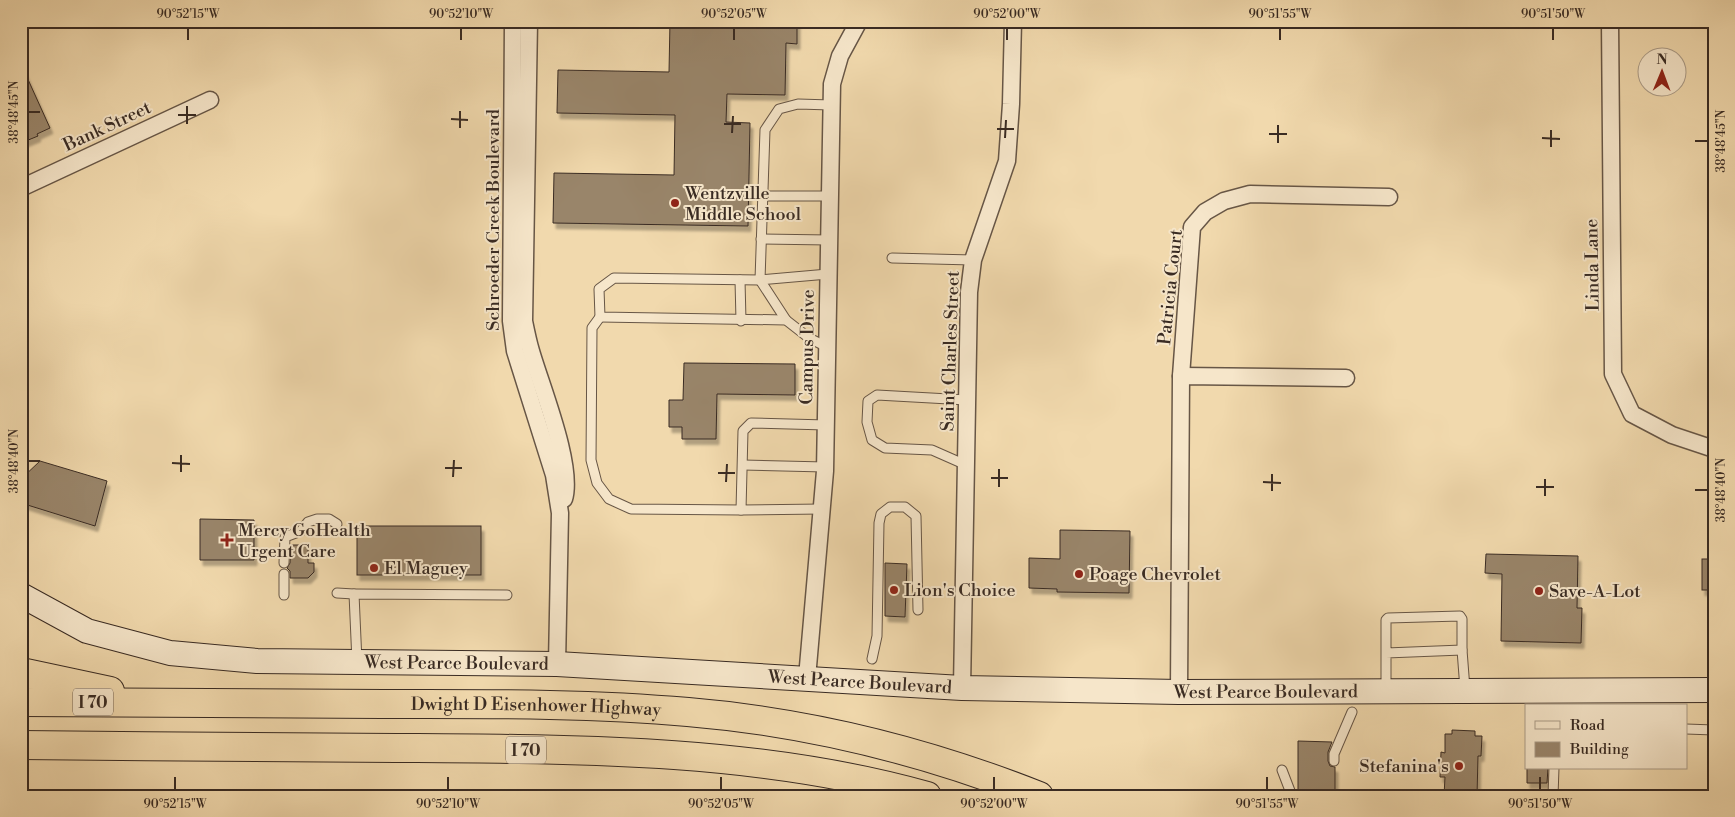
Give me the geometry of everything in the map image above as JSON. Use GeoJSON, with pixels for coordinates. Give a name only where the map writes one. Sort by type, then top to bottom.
{"type":"FeatureCollection","features":[{"type":"Feature","properties":{"kind":"highway"},"geometry":{"type":"LineString","coordinates":[[21,672],[166,703]]}},
{"type":"Feature","properties":{"kind":"highway","name":"Dwight D Eisenhower Highway"},"geometry":{"type":"LineString","coordinates":[[21,702],[580,706],[691,712],[799,726],[853,738],[907,751],[959,767],[1040,796]]}},
{"type":"Feature","properties":{"kind":"highway","name":"I 70"},"geometry":{"type":"LineString","coordinates":[[21,745],[452,748],[618,752],[764,764],[864,781],[927,796]]}},
{"type":"Feature","properties":{"kind":"main road","name":"West Pearce Boulevard"},"geometry":{"type":"LineString","coordinates":[[21,595],[87,631],[170,654],[257,662],[557,664],[962,688],[1179,692],[1465,691],[1662,694],[1714,690]]}},
{"type":"Feature","properties":{"kind":"street","name":"Schroeder Creek Boulevard"},"geometry":{"type":"LineString","coordinates":[[513,21],[510,321],[516,351],[566,470],[566,492],[560,513],[557,664]]}},
{"type":"Feature","properties":{"kind":"street","name":"Schroeder Creek Boulevard"},"geometry":{"type":"LineString","coordinates":[[529,21],[524,321],[543,414]]}},
{"type":"Feature","properties":{"kind":"street","name":"Campus Drive"},"geometry":{"type":"LineString","coordinates":[[807,678],[825,467],[832,84],[840,56],[859,21]]}},
{"type":"Feature","properties":{"kind":"street","name":"Saint Charles Street"},"geometry":{"type":"LineString","coordinates":[[962,688],[969,292],[973,260],[1007,160],[1011,104],[1013,21]]}},
{"type":"Feature","properties":{"kind":"street","name":"Linda Lane"},"geometry":{"type":"LineString","coordinates":[[1610,21],[1613,374],[1632,414],[1672,435],[1714,449]]}},
{"type":"Feature","properties":{"kind":"street","name":"Bank Street"},"geometry":{"type":"LineString","coordinates":[[21,188],[210,100]]}},
{"type":"Feature","properties":{"kind":"street","name":"Patricia Court"},"geometry":{"type":"LineString","coordinates":[[1179,692],[1181,376],[1192,227],[1205,212],[1224,201],[1250,194],[1389,197]]}},
{"type":"Feature","properties":{"kind":"street"},"geometry":{"type":"LineString","coordinates":[[1181,376],[1346,378]]}},
{"type":"Feature","properties":{"kind":"lane"},"geometry":{"type":"LineString","coordinates":[[827,348],[809,338],[786,320],[760,280],[765,130],[779,109],[798,104],[831,105]]}},
{"type":"Feature","properties":{"kind":"lane"},"geometry":{"type":"LineString","coordinates":[[763,196],[830,196]]}},
{"type":"Feature","properties":{"kind":"lane"},"geometry":{"type":"LineString","coordinates":[[761,239],[829,240]]}},
{"type":"Feature","properties":{"kind":"lane"},"geometry":{"type":"LineString","coordinates":[[892,258],[973,260]]}},
{"type":"Feature","properties":{"kind":"lane"},"geometry":{"type":"LineString","coordinates":[[822,509],[631,509],[609,499],[597,483],[591,460],[592,328],[600,317],[599,289],[614,278],[760,280],[828,274]]}},
{"type":"Feature","properties":{"kind":"lane"},"geometry":{"type":"LineString","coordinates":[[740,280],[741,321]]}},
{"type":"Feature","properties":{"kind":"lane"},"geometry":{"type":"LineString","coordinates":[[600,317],[741,321],[786,320]]}},
{"type":"Feature","properties":{"kind":"lane"},"geometry":{"type":"LineString","coordinates":[[966,465],[932,450],[885,448],[872,440],[866,422],[868,401],[877,395],[967,400]]}},
{"type":"Feature","properties":{"kind":"lane"},"geometry":{"type":"LineString","coordinates":[[742,510],[743,431],[751,423],[826,424]]}},
{"type":"Feature","properties":{"kind":"lane"},"geometry":{"type":"LineString","coordinates":[[743,464],[825,467]]}},
{"type":"Feature","properties":{"kind":"lane"},"geometry":{"type":"LineString","coordinates":[[872,659],[877,636],[879,523],[881,514],[890,507],[905,507],[916,516],[918,610]]}},
{"type":"Feature","properties":{"kind":"lane"},"geometry":{"type":"LineString","coordinates":[[284,563],[285,537],[300,531],[308,522],[317,519],[329,519],[337,524]]}},
{"type":"Feature","properties":{"kind":"lane"},"geometry":{"type":"LineString","coordinates":[[284,574],[284,595]]}},
{"type":"Feature","properties":{"kind":"lane"},"geometry":{"type":"LineString","coordinates":[[337,593],[507,594]]}},
{"type":"Feature","properties":{"kind":"lane"},"geometry":{"type":"LineString","coordinates":[[354,594],[357,662]]}},
{"type":"Feature","properties":{"kind":"lane"},"geometry":{"type":"LineString","coordinates":[[1386,692],[1386,620],[1388,618],[1460,616],[1462,619],[1465,691]]}},
{"type":"Feature","properties":{"kind":"lane"},"geometry":{"type":"LineString","coordinates":[[1386,653],[1462,650]]}},
{"type":"Feature","properties":{"kind":"lane"},"geometry":{"type":"LineString","coordinates":[[1334,761],[1334,754],[1352,712]]}},
{"type":"Feature","properties":{"kind":"lane"},"geometry":{"type":"LineString","coordinates":[[1688,729],[1714,730]]}},
{"type":"Feature","properties":{"kind":"lane"},"geometry":{"type":"LineString","coordinates":[[1282,770],[1292,796]]}},
{"type":"Feature","properties":{"kind":"lane"},"geometry":{"type":"LineString","coordinates":[[1553,796],[1554,770]]}},
{"type":"Feature","properties":{"kind":"building"},"geometry":{"type":"Polygon","coordinates":[[[670,21],[797,21],[797,44],[786,43],[785,95],[727,94],[726,122],[750,123],[748,226],[553,223],[554,173],[674,175],[675,115],[557,113],[558,70],[669,72],[670,21]]]}},
{"type":"Feature","properties":{"kind":"building"},"geometry":{"type":"Polygon","coordinates":[[[21,64],[50,128],[37,134],[38,136],[21,143],[21,64]]]}},
{"type":"Feature","properties":{"kind":"building"},"geometry":{"type":"Polygon","coordinates":[[[684,363],[795,364],[795,395],[717,394],[716,439],[682,439],[682,427],[669,427],[669,400],[683,400],[684,363]]]}},
{"type":"Feature","properties":{"kind":"building"},"geometry":{"type":"Polygon","coordinates":[[[40,461],[107,481],[95,526],[21,503],[21,479],[40,461]]]}},
{"type":"Feature","properties":{"kind":"building","name":"Mercy GoHealth Urgent Care"},"geometry":{"type":"Polygon","coordinates":[[[200,519],[254,520],[254,560],[200,560],[200,519]]]}},
{"type":"Feature","properties":{"kind":"building"},"geometry":{"type":"Polygon","coordinates":[[[357,526],[481,526],[481,575],[357,575],[357,526]]]}},
{"type":"Feature","properties":{"kind":"building","name":"Poage Chevrolet"},"geometry":{"type":"Polygon","coordinates":[[[1060,530],[1130,531],[1129,593],[1057,592],[1057,589],[1029,588],[1029,558],[1060,559],[1060,530]]]}},
{"type":"Feature","properties":{"kind":"building"},"geometry":{"type":"Polygon","coordinates":[[[291,545],[308,545],[308,563],[314,563],[314,572],[308,578],[290,578],[290,571],[287,568],[290,563],[291,545]]]}},
{"type":"Feature","properties":{"kind":"building","name":"Save-A-Lot"},"geometry":{"type":"Polygon","coordinates":[[[1486,554],[1578,556],[1577,608],[1582,608],[1581,643],[1501,641],[1502,574],[1485,573],[1486,554]]]}},
{"type":"Feature","properties":{"kind":"building"},"geometry":{"type":"Polygon","coordinates":[[[1702,559],[1714,559],[1714,590],[1702,590],[1702,559]]]}},
{"type":"Feature","properties":{"kind":"building","name":"Lion's Choice"},"geometry":{"type":"Polygon","coordinates":[[[885,563],[907,564],[905,617],[885,616],[885,563]]]}},
{"type":"Feature","properties":{"kind":"building","name":"Stefanina's"},"geometry":{"type":"Polygon","coordinates":[[[1452,730],[1475,731],[1475,736],[1482,736],[1481,756],[1478,756],[1477,796],[1444,796],[1445,777],[1440,777],[1441,752],[1445,753],[1445,734],[1452,734],[1452,730]]]}},
{"type":"Feature","properties":{"kind":"building"},"geometry":{"type":"Polygon","coordinates":[[[1298,741],[1332,742],[1328,752],[1328,761],[1330,766],[1335,767],[1335,796],[1298,795],[1298,741]]]}},
{"type":"Feature","properties":{"kind":"building"},"geometry":{"type":"Polygon","coordinates":[[[1527,770],[1548,770],[1547,783],[1527,783],[1527,770]]]}},
{"type":"Feature","properties":{"kind":"place","name":"Wentzville Middle School"},"geometry":{"type":"Point","coordinates":[675,203]}},
{"type":"Feature","properties":{"kind":"place","name":"Mercy GoHealth Urgent Care"},"geometry":{"type":"Point","coordinates":[227,540]}},
{"type":"Feature","properties":{"kind":"place","name":"El Maguey"},"geometry":{"type":"Point","coordinates":[374,568]}},
{"type":"Feature","properties":{"kind":"place","name":"Poage Chevrolet"},"geometry":{"type":"Point","coordinates":[1079,574]}},
{"type":"Feature","properties":{"kind":"place","name":"Lion's Choice"},"geometry":{"type":"Point","coordinates":[894,590]}},
{"type":"Feature","properties":{"kind":"place","name":"Save-A-Lot"},"geometry":{"type":"Point","coordinates":[1539,591]}},
{"type":"Feature","properties":{"kind":"place","name":"Stefanina's"},"geometry":{"type":"Point","coordinates":[1459,766]}}]}
